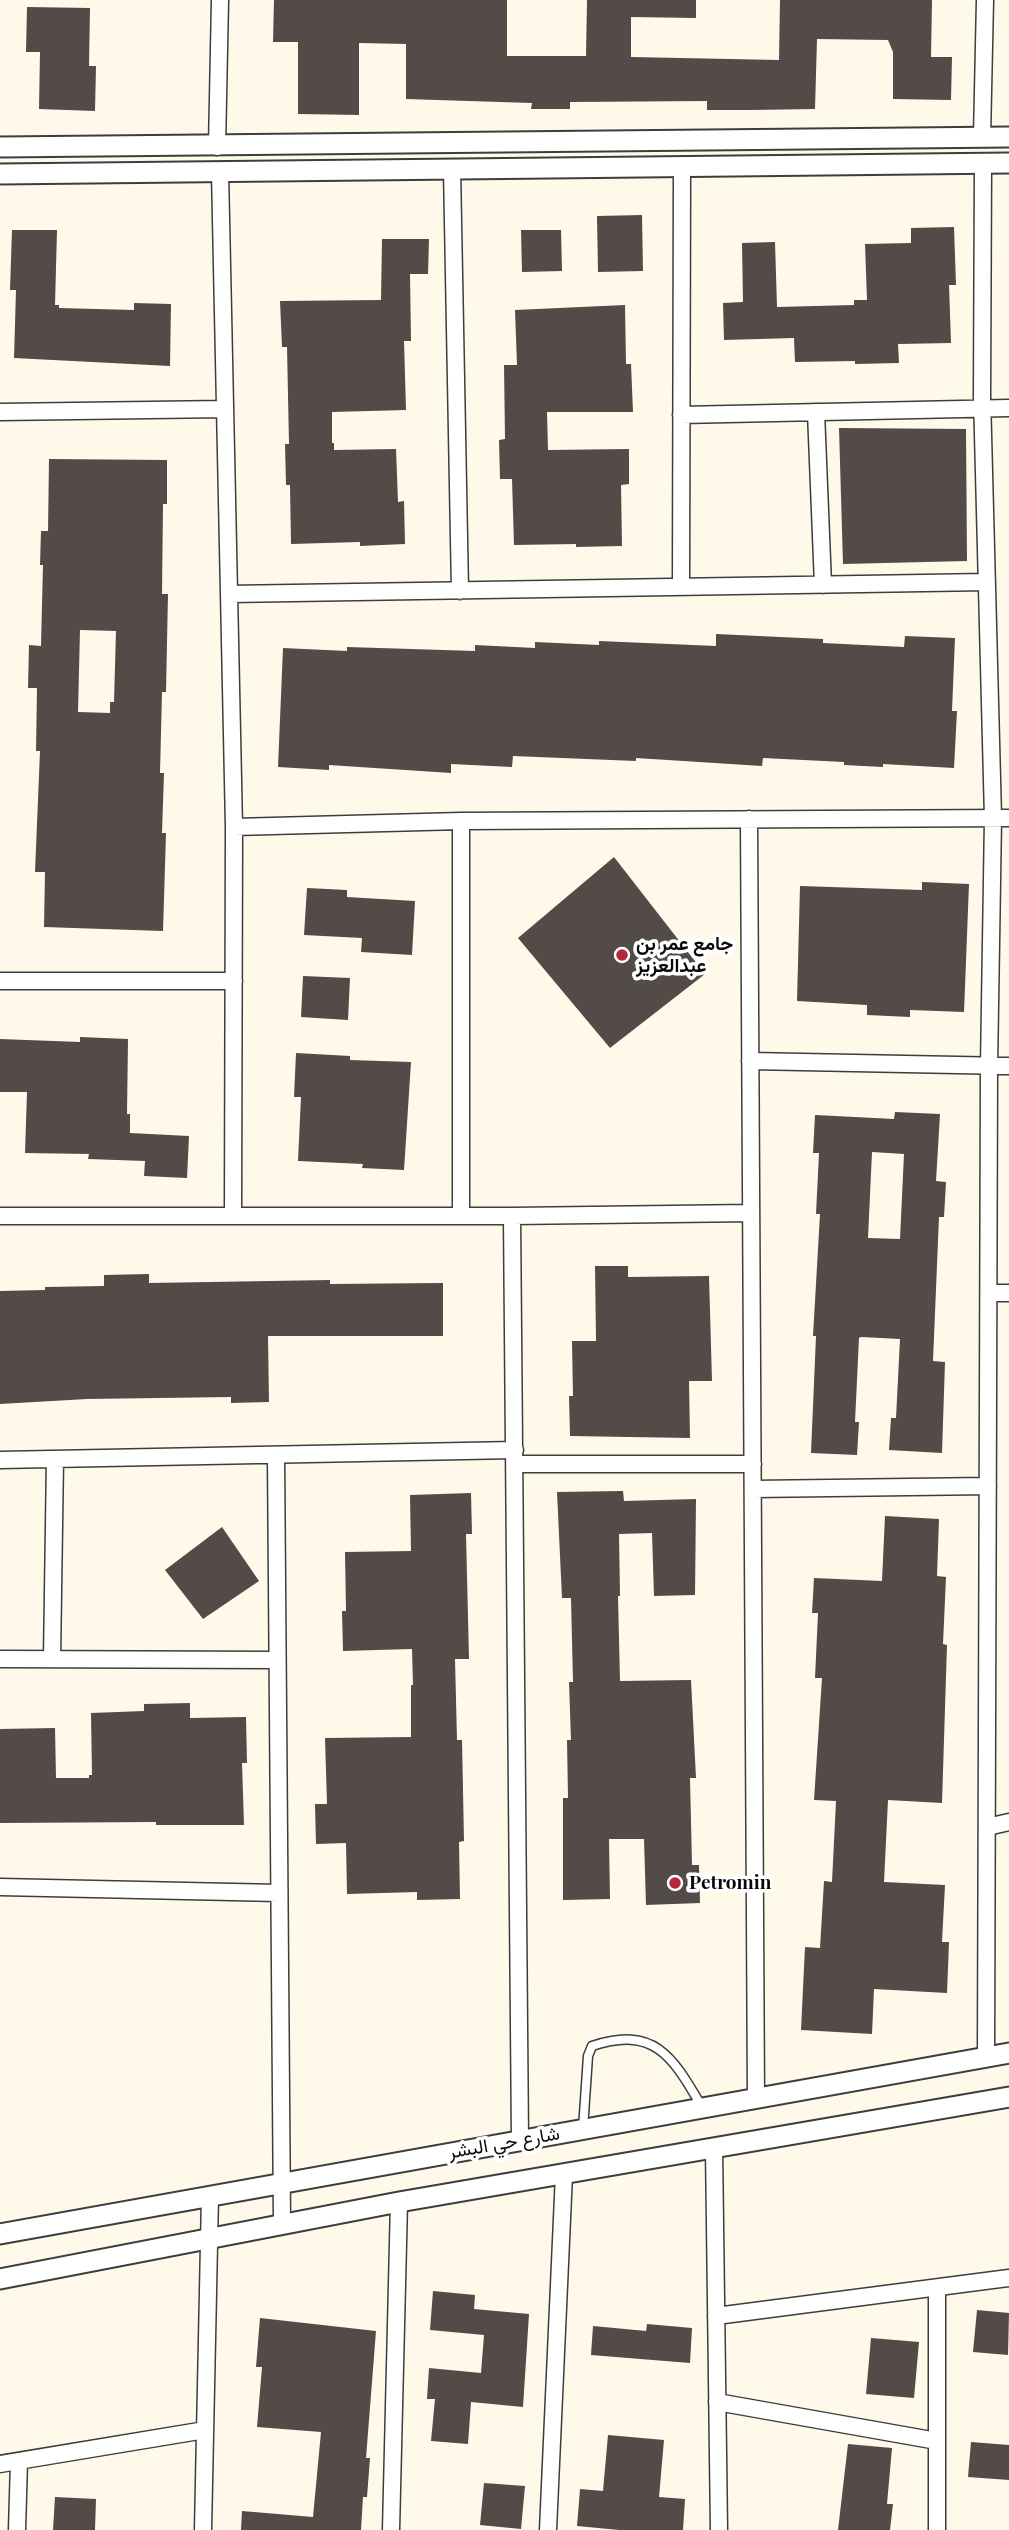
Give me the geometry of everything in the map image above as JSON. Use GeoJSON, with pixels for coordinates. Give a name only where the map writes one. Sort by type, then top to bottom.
{"type":"FeatureCollection","features":[{"type":"Feature","properties":{"kind":"street"},"geometry":{"type":"LineString","coordinates":[[217,147],[220,0]]}},
{"type":"Feature","properties":{"kind":"street"},"geometry":{"type":"LineString","coordinates":[[982,137],[985,0]]}},
{"type":"Feature","properties":{"kind":"street"},"geometry":{"type":"LineString","coordinates":[[0,147],[217,147],[1009,137]]}},
{"type":"Feature","properties":{"kind":"street"},"geometry":{"type":"LineString","coordinates":[[983,163],[982,408],[987,582],[1001,818],[989,1067],[986,2057]]}},
{"type":"Feature","properties":{"kind":"street"},"geometry":{"type":"LineString","coordinates":[[0,174],[1009,163]]}},
{"type":"Feature","properties":{"kind":"street"},"geometry":{"type":"LineString","coordinates":[[681,587],[682,167]]}},
{"type":"Feature","properties":{"kind":"street"},"geometry":{"type":"LineString","coordinates":[[452,169],[460,591]]}},
{"type":"Feature","properties":{"kind":"street"},"geometry":{"type":"LineString","coordinates":[[220,172],[234,827],[233,1216]]}},
{"type":"Feature","properties":{"kind":"street"},"geometry":{"type":"LineString","coordinates":[[681,415],[1009,408]]}},
{"type":"Feature","properties":{"kind":"street"},"geometry":{"type":"LineString","coordinates":[[0,412],[225,409]]}},
{"type":"Feature","properties":{"kind":"street"},"geometry":{"type":"LineString","coordinates":[[816,412],[823,585]]}},
{"type":"Feature","properties":{"kind":"street"},"geometry":{"type":"LineString","coordinates":[[229,594],[987,582]]}},
{"type":"Feature","properties":{"kind":"street"},"geometry":{"type":"LineString","coordinates":[[234,827],[461,821],[1001,818]]}},
{"type":"Feature","properties":{"kind":"street"},"geometry":{"type":"LineString","coordinates":[[749,819],[756,2097]]}},
{"type":"Feature","properties":{"kind":"street"},"geometry":{"type":"LineString","coordinates":[[461,821],[461,1216]]}},
{"type":"Feature","properties":{"kind":"street"},"geometry":{"type":"LineString","coordinates":[[0,981],[234,981]]}},
{"type":"Feature","properties":{"kind":"street"},"geometry":{"type":"LineString","coordinates":[[750,1061],[1009,1066]]}},
{"type":"Feature","properties":{"kind":"street"},"geometry":{"type":"LineString","coordinates":[[0,1216],[751,1213]]}},
{"type":"Feature","properties":{"kind":"street"},"geometry":{"type":"LineString","coordinates":[[512,1216],[520,2140]]}},
{"type":"Feature","properties":{"kind":"street"},"geometry":{"type":"LineString","coordinates":[[989,1293],[1009,1293]]}},
{"type":"Feature","properties":{"kind":"street"},"geometry":{"type":"LineString","coordinates":[[0,1460],[276,1455],[515,1457],[752,1464]]}},
{"type":"Feature","properties":{"kind":"street"},"geometry":{"type":"LineString","coordinates":[[276,1455],[282,2223]]}},
{"type":"Feature","properties":{"kind":"street"},"geometry":{"type":"LineString","coordinates":[[52,1659],[55,1459]]}},
{"type":"Feature","properties":{"kind":"street"},"geometry":{"type":"LineString","coordinates":[[752,1489],[988,1486]]}},
{"type":"Feature","properties":{"kind":"street"},"geometry":{"type":"LineString","coordinates":[[0,1659],[278,1660]]}},
{"type":"Feature","properties":{"kind":"street"},"geometry":{"type":"LineString","coordinates":[[987,1827],[1009,1822]]}},
{"type":"Feature","properties":{"kind":"street"},"geometry":{"type":"LineString","coordinates":[[0,1887],[279,1893]]}},
{"type":"Feature","properties":{"kind":"street","name":"شارع حي البشر"},"geometry":{"type":"LineString","coordinates":[[0,2234],[1009,2053]]}},
{"type":"Feature","properties":{"kind":"street"},"geometry":{"type":"LineString","coordinates":[[0,2279],[282,2223],[1009,2097]]}},
{"type":"Feature","properties":{"kind":"street"},"geometry":{"type":"LineString","coordinates":[[715,2148],[719,2530]]}},
{"type":"Feature","properties":{"kind":"street"},"geometry":{"type":"LineString","coordinates":[[548,2530],[564,2174]]}},
{"type":"Feature","properties":{"kind":"street"},"geometry":{"type":"LineString","coordinates":[[203,2530],[210,2196]]}},
{"type":"Feature","properties":{"kind":"street"},"geometry":{"type":"LineString","coordinates":[[391,2530],[399,2202]]}},
{"type":"Feature","properties":{"kind":"street"},"geometry":{"type":"LineString","coordinates":[[716,2316],[1009,2278]]}},
{"type":"Feature","properties":{"kind":"street"},"geometry":{"type":"LineString","coordinates":[[937,2288],[937,2530]]}},
{"type":"Feature","properties":{"kind":"street"},"geometry":{"type":"LineString","coordinates":[[717,2402],[937,2441]]}},
{"type":"Feature","properties":{"kind":"street"},"geometry":{"type":"LineString","coordinates":[[0,2464],[205,2430]]}},
{"type":"Feature","properties":{"kind":"street"},"geometry":{"type":"LineString","coordinates":[[17,2530],[19,2461]]}},
{"type":"Feature","properties":{"kind":"lane"},"geometry":{"type":"LineString","coordinates":[[583,2129],[588,2056],[592,2046],[603,2043],[638,2039],[650,2043],[675,2062],[702,2107]]}},
{"type":"Feature","properties":{"kind":"building"},"geometry":{"type":"Polygon","coordinates":[[[274,0],[507,0],[507,56],[586,56],[587,0],[696,0],[696,18],[631,17],[631,57],[779,60],[780,0],[932,0],[931,57],[952,57],[951,100],[893,99],[893,52],[888,40],[817,39],[815,109],[751,110],[707,110],[707,101],[570,102],[570,109],[531,109],[532,103],[406,99],[406,44],[359,43],[359,115],[298,114],[298,42],[273,42],[274,0]]]}},
{"type":"Feature","properties":{"kind":"building"},"geometry":{"type":"Polygon","coordinates":[[[27,7],[90,8],[89,66],[96,66],[95,111],[39,109],[40,52],[26,52],[27,7]]]}},
{"type":"Feature","properties":{"kind":"building"},"geometry":{"type":"Polygon","coordinates":[[[642,215],[643,271],[598,272],[597,216],[642,215]]]}},
{"type":"Feature","properties":{"kind":"building"},"geometry":{"type":"Polygon","coordinates":[[[954,227],[956,285],[949,285],[951,343],[898,344],[899,363],[855,364],[855,361],[795,362],[794,338],[724,340],[723,303],[743,302],[742,243],[775,242],[777,307],[854,305],[854,300],[867,300],[865,244],[911,243],[911,228],[954,227]]]}},
{"type":"Feature","properties":{"kind":"building"},"geometry":{"type":"Polygon","coordinates":[[[12,230],[57,230],[55,305],[59,305],[59,308],[134,310],[134,303],[171,304],[170,366],[14,358],[16,290],[10,290],[12,230]]]}},
{"type":"Feature","properties":{"kind":"building"},"geometry":{"type":"Polygon","coordinates":[[[521,230],[561,230],[562,271],[522,272],[521,230]]]}},
{"type":"Feature","properties":{"kind":"building"},"geometry":{"type":"Polygon","coordinates":[[[382,239],[429,239],[428,274],[410,274],[411,341],[404,341],[406,410],[332,412],[332,443],[334,450],[396,449],[398,502],[404,501],[405,544],[291,544],[290,485],[286,485],[285,444],[289,444],[287,347],[282,347],[280,301],[381,300],[382,239]]]}},
{"type":"Feature","properties":{"kind":"building"},"geometry":{"type":"Polygon","coordinates":[[[625,305],[626,364],[631,364],[633,412],[547,412],[548,450],[629,449],[629,484],[621,485],[622,546],[514,545],[512,479],[500,479],[499,440],[505,439],[504,365],[517,365],[515,310],[625,305]]]}},
{"type":"Feature","properties":{"kind":"building"},"geometry":{"type":"Polygon","coordinates":[[[839,428],[966,429],[967,561],[843,564],[839,428]]]}},
{"type":"Feature","properties":{"kind":"building"},"geometry":{"type":"Polygon","coordinates":[[[49,459],[167,460],[167,504],[163,504],[162,594],[168,594],[166,692],[162,692],[160,773],[164,773],[162,833],[166,833],[163,931],[44,927],[45,872],[35,872],[40,751],[36,751],[37,688],[28,688],[29,645],[41,646],[41,531],[48,531],[49,459]],[[80,630],[78,712],[110,713],[110,702],[114,702],[116,631],[80,630]]]}},
{"type":"Feature","properties":{"kind":"building"},"geometry":{"type":"Polygon","coordinates":[[[716,634],[823,639],[823,643],[904,647],[905,636],[955,638],[952,711],[957,711],[954,768],[844,765],[844,762],[763,758],[762,766],[636,758],[636,761],[513,756],[512,767],[451,764],[451,773],[329,765],[329,770],[278,767],[283,648],[475,651],[475,645],[535,648],[535,642],[599,645],[599,641],[716,646],[716,634]]]}},
{"type":"Feature","properties":{"kind":"building"},"geometry":{"type":"Polygon","coordinates":[[[614,857],[705,974],[610,1048],[518,938],[614,857]]]}},
{"type":"Feature","properties":{"kind":"building"},"geometry":{"type":"Polygon","coordinates":[[[922,882],[969,884],[964,1012],[910,1010],[910,1017],[867,1015],[867,1005],[797,1001],[800,886],[922,890],[922,882]]]}},
{"type":"Feature","properties":{"kind":"building"},"geometry":{"type":"Polygon","coordinates":[[[307,888],[347,890],[347,897],[415,901],[412,955],[361,952],[362,938],[304,935],[307,888]]]}},
{"type":"Feature","properties":{"kind":"building"},"geometry":{"type":"Polygon","coordinates":[[[303,976],[350,978],[348,1020],[301,1017],[303,976]]]}},
{"type":"Feature","properties":{"kind":"building"},"geometry":{"type":"Polygon","coordinates":[[[80,1037],[128,1039],[127,1114],[130,1114],[130,1133],[189,1136],[187,1178],[144,1176],[145,1161],[88,1159],[89,1154],[25,1153],[27,1092],[0,1092],[0,1039],[80,1042],[80,1037]]]}},
{"type":"Feature","properties":{"kind":"building"},"geometry":{"type":"Polygon","coordinates":[[[296,1053],[350,1056],[350,1060],[411,1062],[404,1170],[362,1168],[363,1164],[298,1161],[301,1097],[294,1097],[296,1053]]]}},
{"type":"Feature","properties":{"kind":"building"},"geometry":{"type":"Polygon","coordinates":[[[895,1112],[940,1114],[936,1181],[946,1182],[944,1217],[939,1217],[933,1361],[945,1362],[942,1453],[889,1450],[891,1418],[896,1418],[900,1339],[861,1337],[855,1422],[859,1422],[857,1455],[811,1453],[816,1336],[813,1336],[820,1214],[816,1214],[819,1153],[813,1153],[815,1115],[894,1119],[895,1112]],[[872,1152],[868,1238],[900,1239],[904,1154],[872,1152]]]}},
{"type":"Feature","properties":{"kind":"building"},"geometry":{"type":"Polygon","coordinates":[[[595,1266],[628,1266],[628,1277],[709,1276],[712,1381],[689,1381],[690,1438],[570,1436],[569,1396],[573,1396],[572,1341],[596,1341],[595,1266]]]}},
{"type":"Feature","properties":{"kind":"building"},"geometry":{"type":"Polygon","coordinates":[[[149,1274],[149,1283],[330,1280],[330,1284],[443,1283],[443,1336],[268,1336],[269,1402],[231,1403],[231,1397],[87,1399],[0,1404],[0,1291],[104,1286],[104,1275],[149,1274]]]}},
{"type":"Feature","properties":{"kind":"building"},"geometry":{"type":"Polygon","coordinates":[[[623,1491],[624,1501],[696,1499],[695,1595],[654,1596],[652,1533],[619,1534],[618,1596],[620,1681],[691,1680],[696,1778],[690,1778],[692,1865],[699,1865],[700,1903],[646,1905],[644,1839],[609,1839],[610,1899],[563,1900],[563,1798],[568,1798],[567,1740],[571,1740],[569,1682],[573,1682],[571,1598],[562,1598],[557,1492],[623,1491]]]}},
{"type":"Feature","properties":{"kind":"building"},"geometry":{"type":"Polygon","coordinates":[[[471,1493],[472,1534],[466,1534],[469,1659],[455,1659],[457,1740],[462,1740],[464,1841],[459,1842],[460,1899],[417,1900],[417,1892],[347,1894],[346,1843],[316,1844],[315,1804],[327,1804],[325,1738],[411,1737],[413,1685],[412,1649],[343,1651],[342,1611],[346,1611],[345,1552],[411,1551],[410,1495],[471,1493]]]}},
{"type":"Feature","properties":{"kind":"building"},"geometry":{"type":"Polygon","coordinates":[[[885,1516],[939,1519],[937,1576],[946,1577],[943,1644],[947,1645],[942,1803],[888,1800],[884,1882],[945,1885],[942,1942],[949,1942],[947,1993],[874,1989],[872,2034],[801,2030],[805,1947],[820,1948],[824,1881],[832,1882],[836,1801],[814,1800],[822,1678],[815,1678],[818,1613],[812,1613],[814,1578],[882,1581],[885,1516]]]}},
{"type":"Feature","properties":{"kind":"building"},"geometry":{"type":"Polygon","coordinates":[[[222,1527],[259,1581],[203,1619],[165,1570],[222,1527]]]}},
{"type":"Feature","properties":{"kind":"building"},"geometry":{"type":"Polygon","coordinates":[[[190,1703],[190,1718],[246,1717],[247,1763],[242,1763],[244,1825],[156,1825],[156,1822],[0,1823],[0,1729],[55,1728],[56,1778],[89,1778],[89,1775],[92,1775],[91,1713],[144,1711],[144,1704],[190,1703]]]}},
{"type":"Feature","properties":{"kind":"building"},"geometry":{"type":"Polygon","coordinates":[[[433,2291],[475,2295],[474,2309],[529,2314],[523,2407],[471,2402],[468,2444],[431,2441],[435,2399],[427,2399],[429,2368],[481,2373],[484,2335],[430,2330],[433,2291]]]}},
{"type":"Feature","properties":{"kind":"building"},"geometry":{"type":"Polygon","coordinates":[[[977,2310],[1009,2313],[1008,2355],[973,2352],[977,2310]]]}},
{"type":"Feature","properties":{"kind":"building"},"geometry":{"type":"Polygon","coordinates":[[[260,2318],[376,2331],[366,2458],[370,2458],[367,2497],[363,2497],[361,2530],[241,2530],[242,2511],[313,2517],[321,2432],[257,2427],[262,2367],[256,2367],[260,2318]]]}},
{"type":"Feature","properties":{"kind":"building"},"geometry":{"type":"Polygon","coordinates":[[[647,2324],[692,2328],[690,2363],[591,2355],[593,2326],[646,2331],[647,2324]]]}},
{"type":"Feature","properties":{"kind":"building"},"geometry":{"type":"Polygon","coordinates":[[[871,2338],[919,2342],[914,2398],[866,2394],[871,2338]]]}},
{"type":"Feature","properties":{"kind":"building"},"geometry":{"type":"Polygon","coordinates":[[[608,2435],[664,2440],[659,2497],[685,2499],[683,2530],[619,2530],[577,2526],[580,2489],[603,2491],[608,2435]]]}},
{"type":"Feature","properties":{"kind":"building"},"geometry":{"type":"Polygon","coordinates":[[[971,2442],[1009,2445],[1009,2480],[968,2477],[971,2442]]]}},
{"type":"Feature","properties":{"kind":"building"},"geometry":{"type":"Polygon","coordinates":[[[848,2444],[892,2448],[887,2504],[893,2504],[890,2530],[838,2530],[848,2444]]]}},
{"type":"Feature","properties":{"kind":"building"},"geometry":{"type":"Polygon","coordinates":[[[484,2483],[525,2486],[521,2529],[480,2525],[484,2483]]]}},
{"type":"Feature","properties":{"kind":"building"},"geometry":{"type":"Polygon","coordinates":[[[55,2497],[96,2499],[95,2530],[53,2530],[55,2497]]]}},
{"type":"Feature","properties":{"kind":"place","name":"جامع عمر بن عبدالعزيز"},"geometry":{"type":"Point","coordinates":[622,955]}},
{"type":"Feature","properties":{"kind":"place","name":"Petromin"},"geometry":{"type":"Point","coordinates":[675,1883]}}]}
